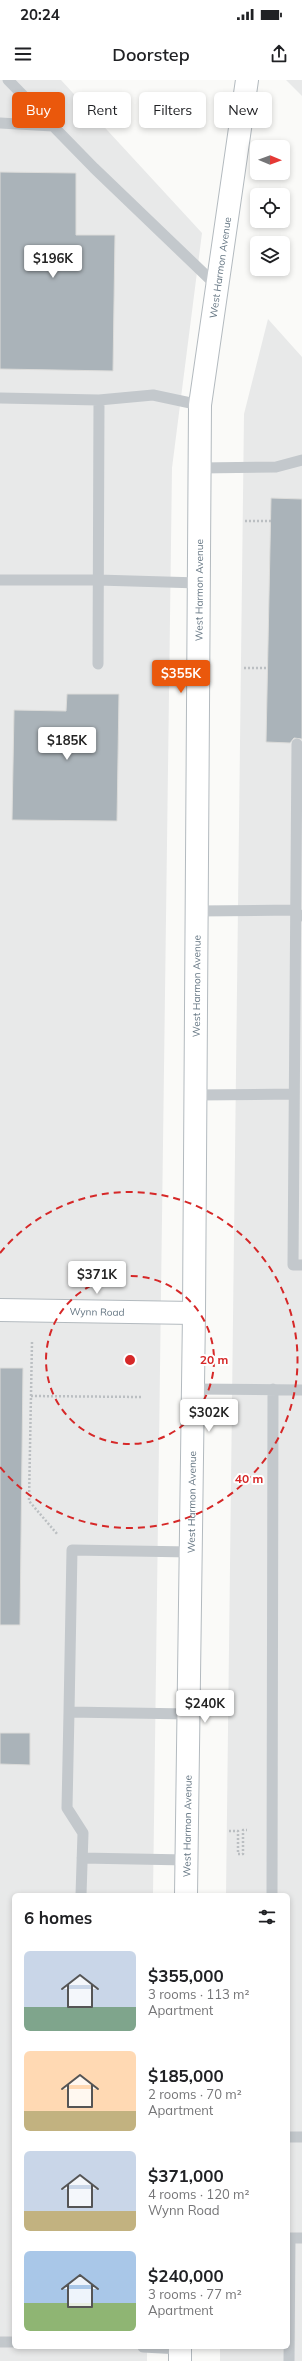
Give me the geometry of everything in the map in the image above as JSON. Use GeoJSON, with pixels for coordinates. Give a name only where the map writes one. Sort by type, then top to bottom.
{"type":"FeatureCollection","features":[{"type":"Feature","properties":{"kind":"main road","name":"West Harmon Avenue"},"geometry":{"type":"LineString","coordinates":[[186,1893],[194,1313],[200,405],[247,80]]}},
{"type":"Feature","properties":{"kind":"main road","name":"Wynn Road"},"geometry":{"type":"LineString","coordinates":[[0,1310],[194,1313]]}},
{"type":"Feature","properties":{"kind":"lane"},"geometry":{"type":"LineString","coordinates":[[8,80],[20,92]]}},
{"type":"Feature","properties":{"kind":"lane"},"geometry":{"type":"LineString","coordinates":[[0,123],[12,124]]}},
{"type":"Feature","properties":{"kind":"lane"},"geometry":{"type":"LineString","coordinates":[[55,128],[167,240],[218,287]]}},
{"type":"Feature","properties":{"kind":"lane"},"geometry":{"type":"LineString","coordinates":[[0,398],[99,400],[153,395],[200,405]]}},
{"type":"Feature","properties":{"kind":"lane"},"geometry":{"type":"LineString","coordinates":[[98,664],[99,400]]}},
{"type":"Feature","properties":{"kind":"lane"},"geometry":{"type":"LineString","coordinates":[[200,468],[276,467],[302,460]]}},
{"type":"Feature","properties":{"kind":"lane"},"geometry":{"type":"LineString","coordinates":[[0,580],[98,580],[199,583]]}},
{"type":"Feature","properties":{"kind":"lane"},"geometry":{"type":"LineString","coordinates":[[297,744],[298,914],[294,1094],[298,1177],[293,1265],[302,1265]]}},
{"type":"Feature","properties":{"kind":"lane"},"geometry":{"type":"LineString","coordinates":[[197,911],[298,914]]}},
{"type":"Feature","properties":{"kind":"lane"},"geometry":{"type":"LineString","coordinates":[[196,1095],[294,1094]]}},
{"type":"Feature","properties":{"kind":"lane"},"geometry":{"type":"LineString","coordinates":[[193,1389],[302,1390]]}},
{"type":"Feature","properties":{"kind":"lane"},"geometry":{"type":"LineString","coordinates":[[272,1893],[273,1389]]}},
{"type":"Feature","properties":{"kind":"lane"},"geometry":{"type":"LineString","coordinates":[[81,1893],[83,1833],[67,1808],[72,1550],[191,1552]]}},
{"type":"Feature","properties":{"kind":"lane"},"geometry":{"type":"LineString","coordinates":[[69,1712],[189,1714]]}},
{"type":"Feature","properties":{"kind":"lane"},"geometry":{"type":"LineString","coordinates":[[82,1858],[186,1860]]}},
{"type":"Feature","properties":{"kind":"lane"},"geometry":{"type":"LineString","coordinates":[[290,2137],[302,2137]]}},
{"type":"Feature","properties":{"kind":"lane"},"geometry":{"type":"LineString","coordinates":[[290,2238],[302,2238]]}},
{"type":"Feature","properties":{"kind":"lane"},"geometry":{"type":"LineString","coordinates":[[0,2342],[12,2342]]}},
{"type":"Feature","properties":{"kind":"lane"},"geometry":{"type":"LineString","coordinates":[[158,2349],[180,2352]]}},
{"type":"Feature","properties":{"kind":"lane"},"geometry":{"type":"LineString","coordinates":[[290,2349],[290,2361]]}},
{"type":"Feature","properties":{"kind":"path"},"geometry":{"type":"LineString","coordinates":[[245,521],[271,521]]}},
{"type":"Feature","properties":{"kind":"path"},"geometry":{"type":"LineString","coordinates":[[244,668],[268,668]]}},
{"type":"Feature","properties":{"kind":"path"},"geometry":{"type":"LineString","coordinates":[[32,1342],[29,1501],[72,1550]]}},
{"type":"Feature","properties":{"kind":"path"},"geometry":{"type":"LineString","coordinates":[[31,1396],[142,1398]]}},
{"type":"Feature","properties":{"kind":"path"},"geometry":{"type":"LineString","coordinates":[[229,1831],[238,1831],[238,1854],[243,1854],[243,1830],[247,1830]]}},
{"type":"Feature","properties":{"kind":"shaded area"},"geometry":{"type":"Polygon","coordinates":[[[0,80],[61,80],[73,93],[73,128],[105,128],[202,233],[172,468],[153,1893],[12,1893],[12,2349],[147,2349],[147,2361],[0,2361],[0,80]]]}},
{"type":"Feature","properties":{"kind":"shaded area"},"geometry":{"type":"Polygon","coordinates":[[[286,80],[302,80],[302,96],[286,80]]]}},
{"type":"Feature","properties":{"kind":"shaded area"},"geometry":{"type":"Polygon","coordinates":[[[268,319],[302,357],[302,2361],[220,2361],[220,2349],[290,2349],[290,1893],[226,1893],[244,414],[268,319]]]}},
{"type":"Feature","properties":{"kind":"building"},"geometry":{"type":"Polygon","coordinates":[[[0,172],[76,173],[76,235],[115,235],[113,371],[0,369],[0,172]]]}},
{"type":"Feature","properties":{"kind":"building"},"geometry":{"type":"Polygon","coordinates":[[[271,498],[302,499],[302,739],[294,738],[290,743],[266,742],[271,498]]]}},
{"type":"Feature","properties":{"kind":"building"},"geometry":{"type":"Polygon","coordinates":[[[67,694],[119,694],[117,821],[12,820],[14,710],[66,711],[67,694]]]}},
{"type":"Feature","properties":{"kind":"building"},"geometry":{"type":"Polygon","coordinates":[[[0,1368],[23,1368],[20,1625],[0,1625],[0,1368]]]}},
{"type":"Feature","properties":{"kind":"building"},"geometry":{"type":"Polygon","coordinates":[[[0,1733],[30,1733],[30,1765],[0,1764],[0,1733]]]}}]}
